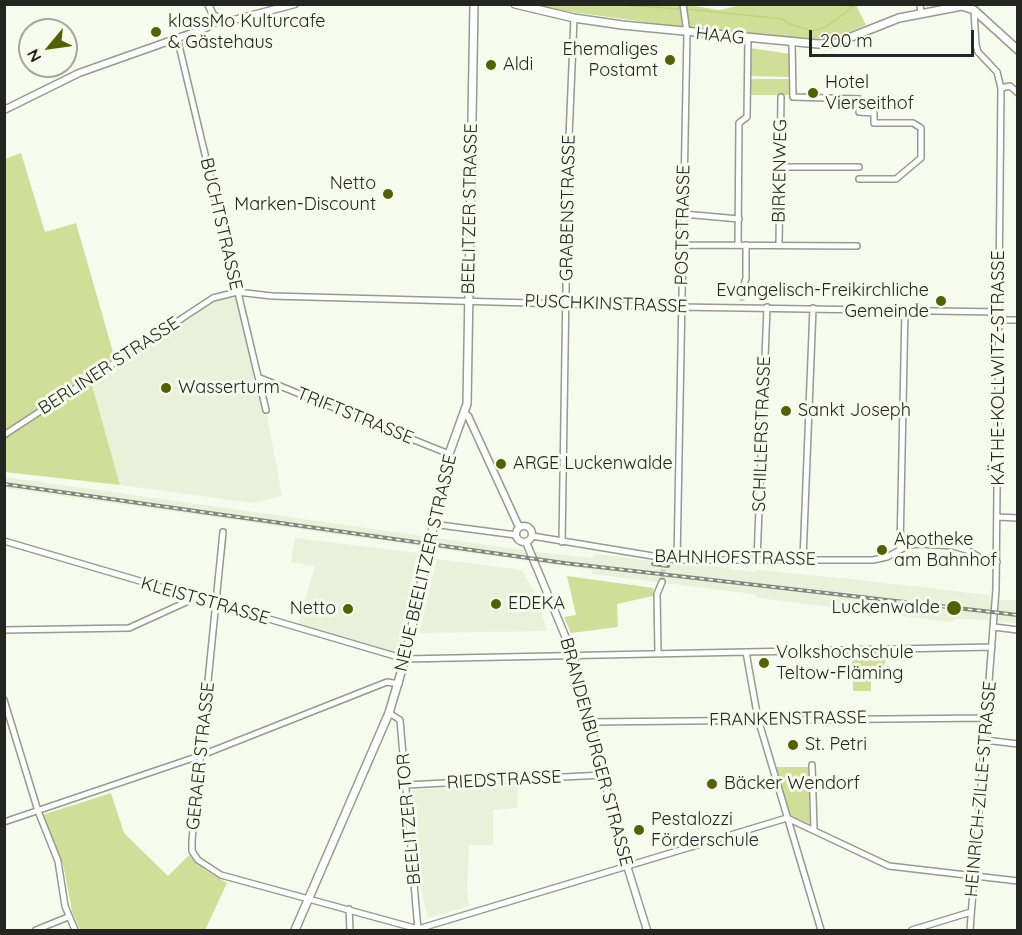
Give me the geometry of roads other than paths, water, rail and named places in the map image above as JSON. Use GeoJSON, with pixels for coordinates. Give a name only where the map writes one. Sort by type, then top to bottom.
{"type":"FeatureCollection","features":[{"type":"Feature","properties":{"kind":"main road","name":"BEELITZER STRASSE"},"geometry":{"type":"LineString","coordinates":[[465,414],[474,4]]}},
{"type":"Feature","properties":{"kind":"main road","name":"HAAG"},"geometry":{"type":"LineString","coordinates":[[515,4],[574,18],[687,33],[792,42],[836,43],[884,22],[956,5],[976,7]]}},
{"type":"Feature","properties":{"kind":"main road"},"geometry":{"type":"LineString","coordinates":[[976,7],[1017,50]]}},
{"type":"Feature","properties":{"kind":"main road","name":"NEUE BEELITZER STRASSE"},"geometry":{"type":"LineString","coordinates":[[295,930],[389,713],[399,684],[449,454],[465,414]]}},
{"type":"Feature","properties":{"kind":"street"},"geometry":{"type":"LineString","coordinates":[[208,4],[219,20]]}},
{"type":"Feature","properties":{"kind":"street"},"geometry":{"type":"LineString","coordinates":[[920,4],[921,14]]}},
{"type":"Feature","properties":{"kind":"street"},"geometry":{"type":"LineString","coordinates":[[4,110],[79,73],[206,28],[219,20],[234,21],[292,5]]}},
{"type":"Feature","properties":{"kind":"street","name":"POSTSTRASSE"},"geometry":{"type":"LineString","coordinates":[[677,560],[687,33],[684,5]]}},
{"type":"Feature","properties":{"kind":"street"},"geometry":{"type":"LineString","coordinates":[[976,7],[978,52],[997,72],[1001,88],[1010,86],[1017,93]]}},
{"type":"Feature","properties":{"kind":"street","name":"GRABENSTRASSE"},"geometry":{"type":"LineString","coordinates":[[562,542],[568,160],[574,18]]}},
{"type":"Feature","properties":{"kind":"street","name":"BUCHTSTRASSE"},"geometry":{"type":"LineString","coordinates":[[177,37],[266,410]]}},
{"type":"Feature","properties":{"kind":"street"},"geometry":{"type":"LineString","coordinates":[[738,245],[739,123],[747,117],[748,39]]}},
{"type":"Feature","properties":{"kind":"street"},"geometry":{"type":"LineString","coordinates":[[792,42],[793,98],[859,99],[859,112],[874,113],[874,123],[913,123],[921,128],[921,158],[896,178],[859,179]]}},
{"type":"Feature","properties":{"kind":"street","name":"KÄTHE-KOLLWITZ-STRASSE"},"geometry":{"type":"LineString","coordinates":[[992,647],[998,517],[1001,88]]}},
{"type":"Feature","properties":{"kind":"street","name":"BIRKENWEG"},"geometry":{"type":"LineString","coordinates":[[779,245],[781,97]]}},
{"type":"Feature","properties":{"kind":"street"},"geometry":{"type":"LineString","coordinates":[[780,167],[859,167]]}},
{"type":"Feature","properties":{"kind":"street"},"geometry":{"type":"LineString","coordinates":[[683,214],[739,219]]}},
{"type":"Feature","properties":{"kind":"street"},"geometry":{"type":"LineString","coordinates":[[683,245],[856,246]]}},
{"type":"Feature","properties":{"kind":"street"},"geometry":{"type":"LineString","coordinates":[[742,291],[746,278],[746,245]]}},
{"type":"Feature","properties":{"kind":"street","name":"PUSCHKINSTRASSE"},"geometry":{"type":"LineString","coordinates":[[213,298],[237,292],[272,296],[682,307],[742,304],[767,308],[999,312]]}},
{"type":"Feature","properties":{"kind":"street","name":"BERLINER STRASSE"},"geometry":{"type":"LineString","coordinates":[[4,435],[213,298]]}},
{"type":"Feature","properties":{"kind":"street","name":"SCHILLERSTRASSE"},"geometry":{"type":"LineString","coordinates":[[757,560],[767,308]]}},
{"type":"Feature","properties":{"kind":"street"},"geometry":{"type":"LineString","coordinates":[[803,559],[813,308]]}},
{"type":"Feature","properties":{"kind":"street"},"geometry":{"type":"LineString","coordinates":[[900,548],[905,310]]}},
{"type":"Feature","properties":{"kind":"street"},"geometry":{"type":"LineString","coordinates":[[999,320],[1017,321]]}},
{"type":"Feature","properties":{"kind":"street","name":"TRIFTSTRASSE"},"geometry":{"type":"LineString","coordinates":[[260,378],[449,454]]}},
{"type":"Feature","properties":{"kind":"street"},"geometry":{"type":"LineString","coordinates":[[465,414],[468,416],[519,527],[516,535]]}},
{"type":"Feature","properties":{"kind":"street"},"geometry":{"type":"LineString","coordinates":[[998,517],[1017,518]]}},
{"type":"Feature","properties":{"kind":"street"},"geometry":{"type":"LineString","coordinates":[[432,524],[516,535],[521,542],[526,542],[532,536],[527,526],[519,527]]}},
{"type":"Feature","properties":{"kind":"street","name":"GERAER STRASSE"},"geometry":{"type":"LineString","coordinates":[[224,532],[192,851],[198,860],[221,875],[418,930]]}},
{"type":"Feature","properties":{"kind":"street","name":"BAHNHOFSTRASSE"},"geometry":{"type":"LineString","coordinates":[[532,536],[677,560],[873,560],[887,556],[900,548],[921,544],[953,546],[967,550],[987,562],[997,562]]}},
{"type":"Feature","properties":{"kind":"street","name":"KLEISTSTRASSE"},"geometry":{"type":"LineString","coordinates":[[4,541],[405,659],[992,647]]}},
{"type":"Feature","properties":{"kind":"street","name":"BRANDENBURGER STRASSE"},"geometry":{"type":"LineString","coordinates":[[526,542],[573,655],[627,866],[646,930]]}},
{"type":"Feature","properties":{"kind":"street"},"geometry":{"type":"LineString","coordinates":[[658,654],[657,594],[662,582]]}},
{"type":"Feature","properties":{"kind":"street"},"geometry":{"type":"LineString","coordinates":[[4,630],[129,628],[195,598]]}},
{"type":"Feature","properties":{"kind":"street"},"geometry":{"type":"LineString","coordinates":[[994,627],[1017,630]]}},
{"type":"Feature","properties":{"kind":"street","name":"HEINRICH-ZILLE-STRASSE"},"geometry":{"type":"LineString","coordinates":[[970,930],[992,647]]}},
{"type":"Feature","properties":{"kind":"street"},"geometry":{"type":"LineString","coordinates":[[746,652],[758,719],[821,930]]}},
{"type":"Feature","properties":{"kind":"street"},"geometry":{"type":"LineString","coordinates":[[4,822],[202,755],[387,682],[399,684]]}},
{"type":"Feature","properties":{"kind":"street"},"geometry":{"type":"LineString","coordinates":[[4,700],[38,811],[58,861],[68,917],[75,930]]}},
{"type":"Feature","properties":{"kind":"street","name":"BEELITZER TOR"},"geometry":{"type":"LineString","coordinates":[[389,713],[400,720],[418,930]]}},
{"type":"Feature","properties":{"kind":"street","name":"FRANKENSTRASSE"},"geometry":{"type":"LineString","coordinates":[[590,722],[986,718]]}},
{"type":"Feature","properties":{"kind":"street"},"geometry":{"type":"LineString","coordinates":[[985,740],[1017,744]]}},
{"type":"Feature","properties":{"kind":"street"},"geometry":{"type":"LineString","coordinates":[[812,765],[814,829]]}},
{"type":"Feature","properties":{"kind":"street","name":"RIEDSTRASSE"},"geometry":{"type":"LineString","coordinates":[[406,785],[603,775]]}},
{"type":"Feature","properties":{"kind":"street"},"geometry":{"type":"LineString","coordinates":[[418,930],[787,818],[889,866],[1017,881]]}},
{"type":"Feature","properties":{"kind":"street"},"geometry":{"type":"LineString","coordinates":[[349,909],[350,930]]}},
{"type":"Feature","properties":{"kind":"street"},"geometry":{"type":"LineString","coordinates":[[912,930],[971,912]]}},
{"type":"Feature","properties":{"kind":"street"},"geometry":{"type":"LineString","coordinates":[[36,930],[68,917]]}},
{"type":"Feature","properties":{"kind":"waterway"},"geometry":{"type":"LineString","coordinates":[[605,4],[681,9]]}},
{"type":"Feature","properties":{"kind":"waterway"},"geometry":{"type":"LineString","coordinates":[[844,4],[851,7]]}},
{"type":"Feature","properties":{"kind":"waterway"},"geometry":{"type":"LineString","coordinates":[[686,9],[782,19],[789,24],[813,31],[826,27],[857,4]]}},
{"type":"Feature","properties":{"kind":"tunnel"},"geometry":{"type":"LineString","coordinates":[[742,291],[742,301]]}},
{"type":"Feature","properties":{"kind":"tunnel"},"geometry":{"type":"LineString","coordinates":[[662,582],[664,559]]}},
{"type":"Feature","properties":{"kind":"railway"},"geometry":{"type":"LineString","coordinates":[[4,484],[564,563],[1018,615]]}},
{"type":"Feature","properties":{"kind":"railway"},"geometry":{"type":"LineString","coordinates":[[653,564],[668,566]]}},
{"type":"Feature","properties":{"kind":"place","name":"klassMo Kulturcafe & Gästehaus"},"geometry":{"type":"Point","coordinates":[156,32]}},
{"type":"Feature","properties":{"kind":"place","name":"Ehemaliges Postamt"},"geometry":{"type":"Point","coordinates":[670,60]}},
{"type":"Feature","properties":{"kind":"place","name":"Aldi"},"geometry":{"type":"Point","coordinates":[491,65]}},
{"type":"Feature","properties":{"kind":"place","name":"Hotel Vierseithof"},"geometry":{"type":"Point","coordinates":[813,93]}},
{"type":"Feature","properties":{"kind":"place","name":"Netto Marken-Discount"},"geometry":{"type":"Point","coordinates":[388,194]}},
{"type":"Feature","properties":{"kind":"place","name":"Evangelisch-Freikirchliche Gemeinde"},"geometry":{"type":"Point","coordinates":[941,301]}},
{"type":"Feature","properties":{"kind":"place","name":"Wasserturm"},"geometry":{"type":"Point","coordinates":[166,388]}},
{"type":"Feature","properties":{"kind":"place","name":"Sankt Joseph"},"geometry":{"type":"Point","coordinates":[786,411]}},
{"type":"Feature","properties":{"kind":"place","name":"ARGE Luckenwalde"},"geometry":{"type":"Point","coordinates":[501,464]}},
{"type":"Feature","properties":{"kind":"place","name":"Apotheke am Bahnhof"},"geometry":{"type":"Point","coordinates":[882,550]}},
{"type":"Feature","properties":{"kind":"place","name":"EDEKA"},"geometry":{"type":"Point","coordinates":[496,604]}},
{"type":"Feature","properties":{"kind":"place","name":"Luckenwalde"},"geometry":{"type":"Point","coordinates":[954,608]}},
{"type":"Feature","properties":{"kind":"place","name":"Netto"},"geometry":{"type":"Point","coordinates":[348,609]}},
{"type":"Feature","properties":{"kind":"place","name":"Volkshochschule Teltow-Fläming"},"geometry":{"type":"Point","coordinates":[764,663]}},
{"type":"Feature","properties":{"kind":"place","name":"St. Petri"},"geometry":{"type":"Point","coordinates":[793,745]}},
{"type":"Feature","properties":{"kind":"place","name":"Bäcker Wendorf"},"geometry":{"type":"Point","coordinates":[712,784]}},
{"type":"Feature","properties":{"kind":"place","name":"Pestalozzi Förderschule"},"geometry":{"type":"Point","coordinates":[639,830]}}]}
